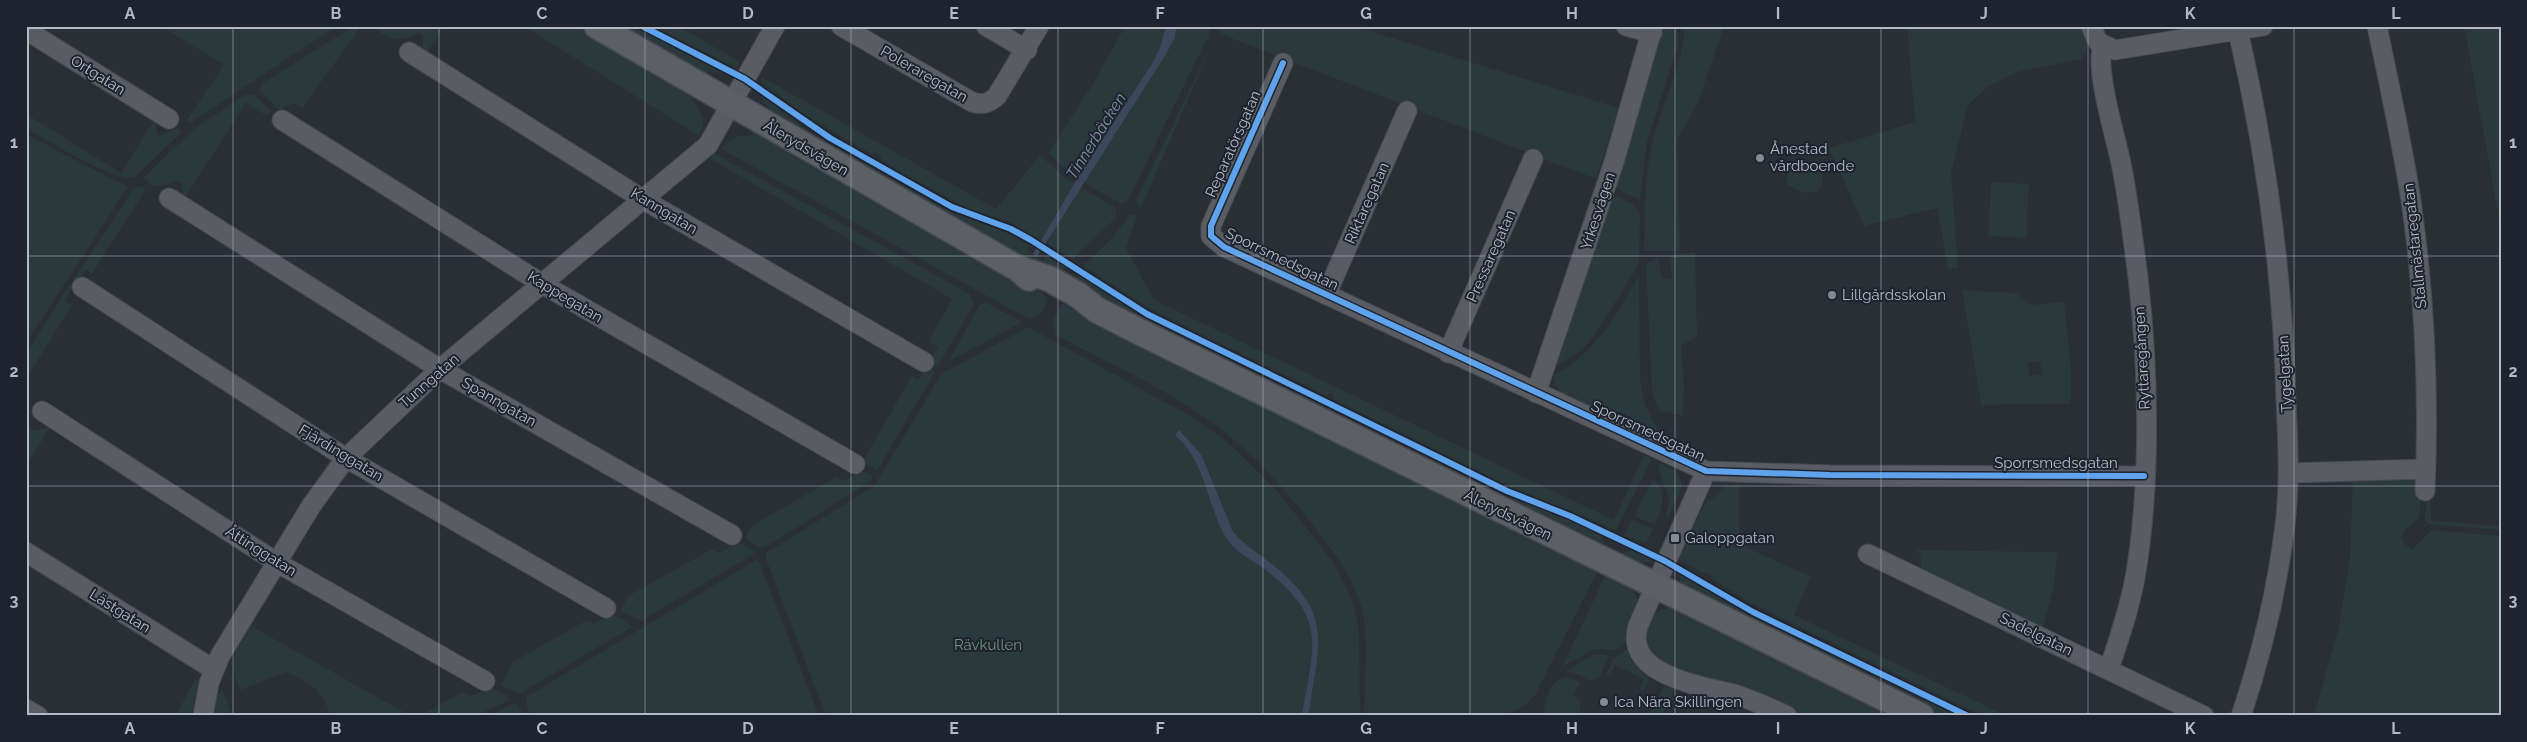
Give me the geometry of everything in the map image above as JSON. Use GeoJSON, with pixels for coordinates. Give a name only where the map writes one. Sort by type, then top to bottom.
{"type":"FeatureCollection","features":[{"type":"Feature","properties":{"kind":"main road","name":"Ålerydsvägen"},"geometry":{"type":"LineString","coordinates":[[597,26],[731,105],[1017,268],[1049,292],[1073,304],[1097,310],[1922,716]]}},
{"type":"Feature","properties":{"kind":"street"},"geometry":{"type":"LineString","coordinates":[[731,105],[774,26]]}},
{"type":"Feature","properties":{"kind":"street","name":"Poleraregatan"},"geometry":{"type":"LineString","coordinates":[[842,26],[972,102],[982,105],[990,102],[997,96],[1027,50]]}},
{"type":"Feature","properties":{"kind":"street"},"geometry":{"type":"LineString","coordinates":[[986,26],[1027,50],[1039,26]]}},
{"type":"Feature","properties":{"kind":"street"},"geometry":{"type":"LineString","coordinates":[[1626,26],[1652,30]]}},
{"type":"Feature","properties":{"kind":"street"},"geometry":{"type":"LineString","coordinates":[[2091,26],[2095,36],[2103,46],[2122,50],[2262,26]]}},
{"type":"Feature","properties":{"kind":"street","name":"Stallmästaregatan"},"geometry":{"type":"LineString","coordinates":[[2377,26],[2401,139],[2416,250],[2427,401],[2425,491]]}},
{"type":"Feature","properties":{"kind":"street","name":"Ortgatan"},"geometry":{"type":"LineString","coordinates":[[26,30],[169,119]]}},
{"type":"Feature","properties":{"kind":"street","name":"Yrkesvägen"},"geometry":{"type":"LineString","coordinates":[[1536,393],[1614,162],[1652,30]]}},
{"type":"Feature","properties":{"kind":"street","name":"Tygelgatan"},"geometry":{"type":"LineString","coordinates":[[2238,30],[2273,220],[2286,364],[2288,473],[2285,523],[2272,606],[2264,644],[2241,716]]}},
{"type":"Feature","properties":{"kind":"street","name":"Ryttaregången"},"geometry":{"type":"LineString","coordinates":[[2103,46],[2100,64],[2122,168],[2138,279],[2145,412],[2142,528],[2134,579],[2124,624],[2108,669]]}},
{"type":"Feature","properties":{"kind":"street","name":"Kanngatan"},"geometry":{"type":"LineString","coordinates":[[409,52],[644,200],[924,362]]}},
{"type":"Feature","properties":{"kind":"street","name":"Reparatörsgatan"},"geometry":{"type":"LineString","coordinates":[[1211,236],[1211,226],[1283,63]]}},
{"type":"Feature","properties":{"kind":"street","name":"Tunngatan"},"geometry":{"type":"LineString","coordinates":[[203,716],[213,669],[276,562],[346,458],[440,369],[544,285],[708,145],[731,105]]}},
{"type":"Feature","properties":{"kind":"street","name":"Riktaregatan"},"geometry":{"type":"LineString","coordinates":[[1326,295],[1407,111]]}},
{"type":"Feature","properties":{"kind":"street","name":"Kappegatan"},"geometry":{"type":"LineString","coordinates":[[282,120],[544,285],[855,464]]}},
{"type":"Feature","properties":{"kind":"street","name":"Pressaregatan"},"geometry":{"type":"LineString","coordinates":[[1448,353],[1533,159]]}},
{"type":"Feature","properties":{"kind":"street","name":"Spanngatan"},"geometry":{"type":"LineString","coordinates":[[169,198],[440,369],[732,535]]}},
{"type":"Feature","properties":{"kind":"street","name":"Sporrsmedsgatan"},"geometry":{"type":"LineString","coordinates":[[1211,236],[1224,247],[1706,472],[1830,476],[2144,476]]}},
{"type":"Feature","properties":{"kind":"street","name":"Fjärdinggatan"},"geometry":{"type":"LineString","coordinates":[[82,288],[346,458],[606,608]]}},
{"type":"Feature","properties":{"kind":"street","name":"Åttinggatan"},"geometry":{"type":"LineString","coordinates":[[42,412],[276,562],[485,681]]}},
{"type":"Feature","properties":{"kind":"street"},"geometry":{"type":"LineString","coordinates":[[2288,473],[2426,469]]}},
{"type":"Feature","properties":{"kind":"street"},"geometry":{"type":"LineString","coordinates":[[1706,472],[1655,586],[1635,636],[1638,652],[1649,664],[1687,682],[1753,709],[1787,716]]}},
{"type":"Feature","properties":{"kind":"street","name":"Lästgatan"},"geometry":{"type":"LineString","coordinates":[[26,552],[213,669]]}},
{"type":"Feature","properties":{"kind":"street","name":"Sadelgatan"},"geometry":{"type":"LineString","coordinates":[[1868,554],[2204,716]]}},
{"type":"Feature","properties":{"kind":"street"},"geometry":{"type":"LineString","coordinates":[[26,709],[38,716]]}},
{"type":"Feature","properties":{"kind":"green space"},"geometry":{"type":"Polygon","coordinates":[[[161,26],[337,26],[190,123],[186,121],[224,65],[161,26]]]}},
{"type":"Feature","properties":{"kind":"green space"},"geometry":{"type":"Polygon","coordinates":[[[354,26],[361,27],[302,108],[294,103],[278,110],[259,89],[263,83],[354,26]]]}},
{"type":"Feature","properties":{"kind":"green space"},"geometry":{"type":"Polygon","coordinates":[[[372,26],[444,26],[425,56],[423,37],[418,33],[405,39],[394,39],[383,35],[372,26]]]}},
{"type":"Feature","properties":{"kind":"green space"},"geometry":{"type":"Polygon","coordinates":[[[524,26],[579,26],[689,93],[703,117],[703,129],[699,136],[524,26]]]}},
{"type":"Feature","properties":{"kind":"green space"},"geometry":{"type":"Polygon","coordinates":[[[613,26],[632,26],[723,73],[709,71],[706,76],[613,26]]]}},
{"type":"Feature","properties":{"kind":"green space"},"geometry":{"type":"Polygon","coordinates":[[[653,26],[678,26],[740,62],[736,68],[653,26]]]}},
{"type":"Feature","properties":{"kind":"green space"},"geometry":{"type":"Polygon","coordinates":[[[1125,26],[1210,26],[1209,35],[1128,200],[1123,204],[1083,182],[1048,153],[1094,82],[1125,26]]]}},
{"type":"Feature","properties":{"kind":"green space"},"geometry":{"type":"Polygon","coordinates":[[[1218,26],[1354,26],[1619,108],[1596,179],[1223,35],[1219,32],[1218,26]]]}},
{"type":"Feature","properties":{"kind":"green space"},"geometry":{"type":"Polygon","coordinates":[[[1659,26],[1678,26],[1678,45],[1647,142],[1640,200],[1613,187],[1659,26]]]}},
{"type":"Feature","properties":{"kind":"green space"},"geometry":{"type":"Polygon","coordinates":[[[1684,26],[1724,26],[1698,103],[1677,140],[1680,251],[1644,251],[1648,164],[1658,122],[1681,54],[1684,26]]]}},
{"type":"Feature","properties":{"kind":"green space"},"geometry":{"type":"Polygon","coordinates":[[[1907,26],[2083,26],[2088,46],[2082,59],[2017,72],[1988,87],[1968,105],[1951,173],[1958,268],[1948,268],[1937,208],[1864,226],[1829,148],[1915,122],[1907,26]]]}},
{"type":"Feature","properties":{"kind":"green space"},"geometry":{"type":"Polygon","coordinates":[[[2464,26],[2501,26],[2501,242],[2498,213],[2464,26]]]}},
{"type":"Feature","properties":{"kind":"green space"},"geometry":{"type":"Polygon","coordinates":[[[1214,39],[1140,210],[1136,201],[1214,39]]]}},
{"type":"Feature","properties":{"kind":"green space"},"geometry":{"type":"Polygon","coordinates":[[[762,77],[996,209],[1040,155],[1064,177],[1116,208],[1116,218],[1073,259],[1008,221],[968,209],[880,160],[882,157],[875,153],[873,155],[807,116],[760,81],[762,77]]]}},
{"type":"Feature","properties":{"kind":"green space"},"geometry":{"type":"Polygon","coordinates":[[[245,95],[254,95],[271,111],[268,117],[246,103],[184,199],[182,184],[176,181],[167,185],[155,186],[143,178],[194,129],[245,95]]]}},
{"type":"Feature","properties":{"kind":"green space"},"geometry":{"type":"Polygon","coordinates":[[[760,95],[814,135],[951,212],[1008,233],[1029,246],[1026,250],[1043,261],[1046,256],[1065,267],[1059,277],[1009,251],[766,110],[768,108],[760,95]]]}},
{"type":"Feature","properties":{"kind":"green space"},"geometry":{"type":"Polygon","coordinates":[[[26,114],[121,173],[155,118],[157,134],[160,135],[179,128],[181,133],[136,176],[127,178],[115,175],[82,160],[26,128],[26,114]]]}},
{"type":"Feature","properties":{"kind":"green space"},"geometry":{"type":"Polygon","coordinates":[[[753,131],[879,199],[1043,293],[1047,299],[1044,309],[1037,316],[1029,319],[721,149],[734,138],[751,136],[753,131]]]}},
{"type":"Feature","properties":{"kind":"green space"},"geometry":{"type":"Polygon","coordinates":[[[26,134],[128,187],[26,343],[26,134]]]}},
{"type":"Feature","properties":{"kind":"green space"},"geometry":{"type":"Polygon","coordinates":[[[714,153],[970,294],[974,304],[938,366],[929,361],[938,347],[928,342],[952,299],[709,158],[714,153]]]}},
{"type":"Feature","properties":{"kind":"green space"},"geometry":{"type":"Polygon","coordinates":[[[1799,164],[1814,168],[1822,174],[1823,184],[1817,192],[1803,193],[1786,184],[1788,173],[1799,164]]]}},
{"type":"Feature","properties":{"kind":"green space"},"geometry":{"type":"Polygon","coordinates":[[[1991,182],[2029,184],[2026,238],[1988,236],[1991,182]]]}},
{"type":"Feature","properties":{"kind":"green space"},"geometry":{"type":"Polygon","coordinates":[[[138,186],[146,189],[92,274],[85,270],[78,281],[74,279],[132,191],[138,186]]]}},
{"type":"Feature","properties":{"kind":"green space"},"geometry":{"type":"Polygon","coordinates":[[[1611,193],[1633,204],[1640,213],[1639,264],[1595,335],[1582,350],[1552,370],[1611,193]]]}},
{"type":"Feature","properties":{"kind":"green space"},"geometry":{"type":"Polygon","coordinates":[[[1133,214],[1137,216],[1126,248],[1154,300],[1614,520],[1644,455],[1652,459],[1616,530],[1503,483],[1333,399],[1334,396],[1329,393],[1327,396],[1147,307],[1083,266],[1133,214]]]}},
{"type":"Feature","properties":{"kind":"green space"},"geometry":{"type":"Polygon","coordinates":[[[1695,252],[1697,336],[1681,346],[1684,384],[1682,416],[1660,411],[1652,395],[1646,264],[1658,257],[1662,279],[1672,278],[1669,255],[1695,252]]]}},
{"type":"Feature","properties":{"kind":"green space"},"geometry":{"type":"Polygon","coordinates":[[[1079,275],[1142,317],[1503,495],[1573,521],[1601,535],[1606,552],[1072,285],[1079,275]]]}},
{"type":"Feature","properties":{"kind":"green space"},"geometry":{"type":"Polygon","coordinates":[[[1639,276],[1640,377],[1645,405],[1659,432],[1660,439],[1562,393],[1554,384],[1554,375],[1581,356],[1604,332],[1639,276]]]}},
{"type":"Feature","properties":{"kind":"green space"},"geometry":{"type":"Polygon","coordinates":[[[70,283],[74,286],[65,301],[72,305],[26,379],[26,354],[70,283]]]}},
{"type":"Feature","properties":{"kind":"green space"},"geometry":{"type":"Polygon","coordinates":[[[1962,290],[2017,293],[2030,305],[2064,302],[2071,368],[2071,404],[1981,405],[1962,290]],[[2040,361],[2028,363],[2030,376],[2042,374],[2040,361]]]}},
{"type":"Feature","properties":{"kind":"green space"},"geometry":{"type":"Polygon","coordinates":[[[985,302],[1022,322],[948,362],[979,306],[985,302]]]}},
{"type":"Feature","properties":{"kind":"green space"},"geometry":{"type":"Polygon","coordinates":[[[1062,304],[1599,569],[1535,695],[1525,705],[1505,716],[1364,716],[1366,656],[1364,621],[1358,596],[1332,551],[1279,484],[1246,451],[1215,425],[1171,396],[1056,335],[1053,321],[1062,304]]]}},
{"type":"Feature","properties":{"kind":"green space","name":"Rävkullen"},"geometry":{"type":"Polygon","coordinates":[[[1028,327],[1196,419],[1230,444],[1279,493],[1334,563],[1350,594],[1359,627],[1360,716],[826,716],[766,559],[766,553],[874,486],[941,374],[1028,327]]]}},
{"type":"Feature","properties":{"kind":"green space"},"geometry":{"type":"Polygon","coordinates":[[[926,367],[935,372],[877,471],[862,462],[912,376],[918,380],[926,367]]]}},
{"type":"Feature","properties":{"kind":"green space"},"geometry":{"type":"Polygon","coordinates":[[[26,404],[28,426],[35,431],[52,425],[26,466],[26,404]]]}},
{"type":"Feature","properties":{"kind":"green space"},"geometry":{"type":"Polygon","coordinates":[[[1660,463],[1671,468],[1681,480],[1680,493],[1668,518],[1666,517],[1669,499],[1658,468],[1660,463]]]}},
{"type":"Feature","properties":{"kind":"green space"},"geometry":{"type":"Polygon","coordinates":[[[860,472],[866,472],[872,476],[872,479],[764,548],[758,547],[745,538],[753,525],[837,477],[843,481],[860,472]]]}},
{"type":"Feature","properties":{"kind":"green space"},"geometry":{"type":"Polygon","coordinates":[[[2406,477],[2418,483],[2421,492],[2421,502],[2419,517],[2406,529],[2401,537],[2403,543],[2413,549],[2432,530],[2501,536],[2501,716],[2314,716],[2339,626],[2350,557],[2353,478],[2406,477]]]}},
{"type":"Feature","properties":{"kind":"green space"},"geometry":{"type":"Polygon","coordinates":[[[1653,480],[1661,489],[1662,495],[1661,507],[1655,525],[1634,516],[1653,480]]]}},
{"type":"Feature","properties":{"kind":"green space"},"geometry":{"type":"Polygon","coordinates":[[[1739,484],[1739,544],[1811,577],[1794,615],[2007,716],[1983,716],[1750,603],[1711,578],[1712,576],[1678,559],[1707,498],[1711,500],[1725,486],[1739,484]]]}},
{"type":"Feature","properties":{"kind":"green space"},"geometry":{"type":"Polygon","coordinates":[[[2426,500],[2431,500],[2431,521],[2501,526],[2501,530],[2429,524],[2425,520],[2426,500]]]}},
{"type":"Feature","properties":{"kind":"green space"},"geometry":{"type":"Polygon","coordinates":[[[1632,519],[1653,529],[1646,544],[1624,535],[1632,519]]]}},
{"type":"Feature","properties":{"kind":"green space"},"geometry":{"type":"Polygon","coordinates":[[[738,542],[754,551],[754,554],[641,621],[620,611],[628,596],[712,549],[719,553],[738,542]]]}},
{"type":"Feature","properties":{"kind":"green space"},"geometry":{"type":"Polygon","coordinates":[[[1631,550],[1653,561],[1638,564],[1614,556],[1631,550]]]}},
{"type":"Feature","properties":{"kind":"green space"},"geometry":{"type":"Polygon","coordinates":[[[1917,550],[2057,552],[2054,587],[2042,630],[1921,570],[1921,557],[1917,550]]]}},
{"type":"Feature","properties":{"kind":"green space"},"geometry":{"type":"Polygon","coordinates":[[[758,559],[819,716],[531,716],[527,707],[526,697],[758,559]]]}},
{"type":"Feature","properties":{"kind":"green space"},"geometry":{"type":"Polygon","coordinates":[[[1607,572],[1629,585],[1637,598],[1637,606],[1625,643],[1616,650],[1594,649],[1562,667],[1607,572]]]}},
{"type":"Feature","properties":{"kind":"green space"},"geometry":{"type":"Polygon","coordinates":[[[1677,572],[1756,619],[1957,716],[1943,716],[1692,594],[1683,587],[1677,572]]]}},
{"type":"Feature","properties":{"kind":"green space"},"geometry":{"type":"Polygon","coordinates":[[[1674,607],[1902,716],[1802,716],[1764,698],[1702,681],[1657,662],[1647,651],[1645,635],[1652,616],[1660,610],[1674,607]]]}},
{"type":"Feature","properties":{"kind":"green space"},"geometry":{"type":"Polygon","coordinates":[[[610,615],[621,618],[632,627],[519,694],[501,685],[513,662],[587,620],[594,624],[610,615]]]}},
{"type":"Feature","properties":{"kind":"green space"},"geometry":{"type":"Polygon","coordinates":[[[251,626],[411,716],[331,716],[323,699],[314,688],[286,672],[240,690],[234,670],[235,656],[251,626]]]}},
{"type":"Feature","properties":{"kind":"green space"},"geometry":{"type":"Polygon","coordinates":[[[1627,649],[1631,660],[1648,674],[1648,682],[1643,691],[1640,689],[1644,679],[1615,665],[1610,674],[1606,676],[1613,659],[1627,649]]]}},
{"type":"Feature","properties":{"kind":"green space"},"geometry":{"type":"Polygon","coordinates":[[[1592,655],[1609,656],[1599,678],[1589,681],[1582,676],[1566,671],[1592,655]]]}},
{"type":"Feature","properties":{"kind":"green space"},"geometry":{"type":"Polygon","coordinates":[[[1566,677],[1580,682],[1573,696],[1580,700],[1581,716],[1543,716],[1549,692],[1555,683],[1566,677]]]}},
{"type":"Feature","properties":{"kind":"green space"},"geometry":{"type":"Polygon","coordinates":[[[196,678],[198,682],[191,716],[175,716],[196,678]]]}},
{"type":"Feature","properties":{"kind":"green space"},"geometry":{"type":"Polygon","coordinates":[[[1664,686],[1674,689],[1662,716],[1649,716],[1664,686]]]}},
{"type":"Feature","properties":{"kind":"green space"},"geometry":{"type":"Polygon","coordinates":[[[490,689],[497,690],[512,699],[475,716],[419,716],[462,692],[469,696],[490,689]]]}},
{"type":"Feature","properties":{"kind":"green space"},"geometry":{"type":"Polygon","coordinates":[[[223,691],[232,716],[214,716],[217,694],[223,691]]]}},
{"type":"Feature","properties":{"kind":"green space"},"geometry":{"type":"Polygon","coordinates":[[[513,704],[517,704],[525,716],[488,716],[513,704]]]}},
{"type":"Feature","properties":{"kind":"water"},"geometry":{"type":"Polygon","coordinates":[[[1166,26],[1176,26],[1175,37],[1166,54],[1037,257],[1033,254],[1080,174],[1152,64],[1160,48],[1166,26]]]}},
{"type":"Feature","properties":{"kind":"water"},"geometry":{"type":"Polygon","coordinates":[[[1179,430],[1201,454],[1233,532],[1291,581],[1309,604],[1317,628],[1318,642],[1308,716],[1302,716],[1312,652],[1312,635],[1308,619],[1300,604],[1286,587],[1266,570],[1238,551],[1228,541],[1193,457],[1175,435],[1179,430]]]}},
{"type":"Feature","properties":{"kind":"cycle path"},"geometry":{"type":"LineString","coordinates":[[642,26],[745,79],[830,138],[952,207],[1011,229],[1031,240],[1147,314],[1507,491],[1570,516],[1665,561],[1753,612],[1968,716]]}},
{"type":"Feature","properties":{"kind":"cycle path"},"geometry":{"type":"LineString","coordinates":[[1283,63],[1211,226],[1211,236],[1224,247],[1706,471],[1830,475],[2144,476]]}},
{"type":"Feature","properties":{"kind":"place","name":"Ånestad vårdboende"},"geometry":{"type":"Point","coordinates":[1760,158]}},
{"type":"Feature","properties":{"kind":"place","name":"Lillgårdsskolan"},"geometry":{"type":"Point","coordinates":[1832,295]}},
{"type":"Feature","properties":{"kind":"place","name":"Galoppgatan"},"geometry":{"type":"Point","coordinates":[1675,538]}},
{"type":"Feature","properties":{"kind":"place","name":"Ica Nära Skillingen"},"geometry":{"type":"Point","coordinates":[1604,702]}},
{"type":"Feature","properties":{"kind":"water label","name":"Tinnerbäcken"},"geometry":{"type":"Point","coordinates":[1096,136]}}]}
